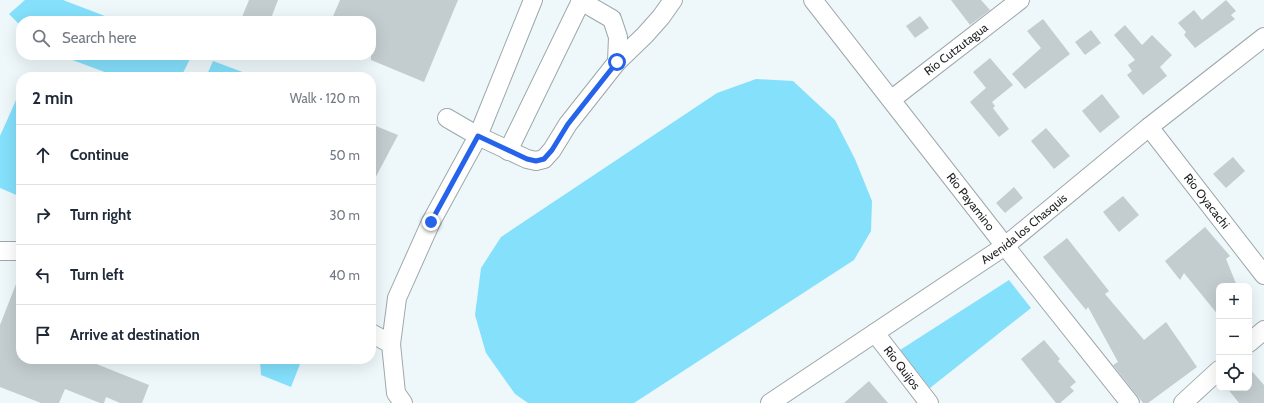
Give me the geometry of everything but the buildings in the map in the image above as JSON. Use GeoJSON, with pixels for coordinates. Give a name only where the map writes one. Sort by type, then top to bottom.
{"type":"FeatureCollection","features":[{"type":"Feature","properties":{"kind":"street"},"geometry":{"type":"LineString","coordinates":[[403,403],[396,393],[391,344],[397,298],[431,222],[478,136],[533,0]]}},
{"type":"Feature","properties":{"kind":"street"},"geometry":{"type":"LineString","coordinates":[[508,151],[580,0],[612,19],[618,37],[617,62]]}},
{"type":"Feature","properties":{"kind":"street"},"geometry":{"type":"LineString","coordinates":[[447,118],[508,151],[536,161],[544,159],[552,150],[568,124],[617,62],[645,35],[661,17],[673,0]]}},
{"type":"Feature","properties":{"kind":"street","name":"Río Payamino"},"geometry":{"type":"LineString","coordinates":[[813,0],[892,99],[1004,246],[1130,403]]}},
{"type":"Feature","properties":{"kind":"street","name":"Río Cutzutagua"},"geometry":{"type":"LineString","coordinates":[[892,99],[1020,0]]}},
{"type":"Feature","properties":{"kind":"street","name":"Avenida los Chasquis"},"geometry":{"type":"LineString","coordinates":[[770,403],[1004,246],[1264,37]]}},
{"type":"Feature","properties":{"kind":"street","name":"Río Oyacachi"},"geometry":{"type":"LineString","coordinates":[[1149,128],[1264,275]]}},
{"type":"Feature","properties":{"kind":"street"},"geometry":{"type":"LineString","coordinates":[[0,251],[16,251]]}},
{"type":"Feature","properties":{"kind":"street"},"geometry":{"type":"LineString","coordinates":[[1252,340],[1264,330]]}},
{"type":"Feature","properties":{"kind":"street","name":"Río Quijos"},"geometry":{"type":"LineString","coordinates":[[874,333],[929,403]]}},
{"type":"Feature","properties":{"kind":"street"},"geometry":{"type":"LineString","coordinates":[[376,336],[391,344]]}},
{"type":"Feature","properties":{"kind":"street"},"geometry":{"type":"LineString","coordinates":[[1183,403],[1216,373]]}},
{"type":"Feature","properties":{"kind":"shaded area"},"geometry":{"type":"Polygon","coordinates":[[[25,0],[63,0],[105,16],[16,16],[16,21],[9,14],[25,0]]]}},
{"type":"Feature","properties":{"kind":"shaded area"},"geometry":{"type":"Polygon","coordinates":[[[72,60],[190,60],[184,72],[105,72],[72,60]]]}},
{"type":"Feature","properties":{"kind":"shaded area"},"geometry":{"type":"Polygon","coordinates":[[[213,61],[243,72],[208,72],[213,61]]]}},
{"type":"Feature","properties":{"kind":"shaded area"},"geometry":{"type":"Polygon","coordinates":[[[756,79],[793,81],[835,120],[855,159],[872,201],[871,231],[854,260],[634,403],[528,403],[515,394],[486,353],[475,315],[481,268],[501,237],[717,93],[756,79]]]}},
{"type":"Feature","properties":{"kind":"shaded area"},"geometry":{"type":"Polygon","coordinates":[[[16,100],[16,195],[0,188],[0,136],[16,100]]]}},
{"type":"Feature","properties":{"kind":"shaded area"},"geometry":{"type":"Polygon","coordinates":[[[1009,280],[1031,308],[930,388],[900,350],[1009,280]]]}},
{"type":"Feature","properties":{"kind":"shaded area"},"geometry":{"type":"Polygon","coordinates":[[[260,364],[300,364],[291,387],[261,375],[260,364]]]}},
{"type":"Feature","properties":{"kind":"route"},"geometry":{"type":"LineString","coordinates":[[431,222],[478,136],[527,159],[536,161],[544,159],[552,150],[568,124],[617,62]]}}]}
